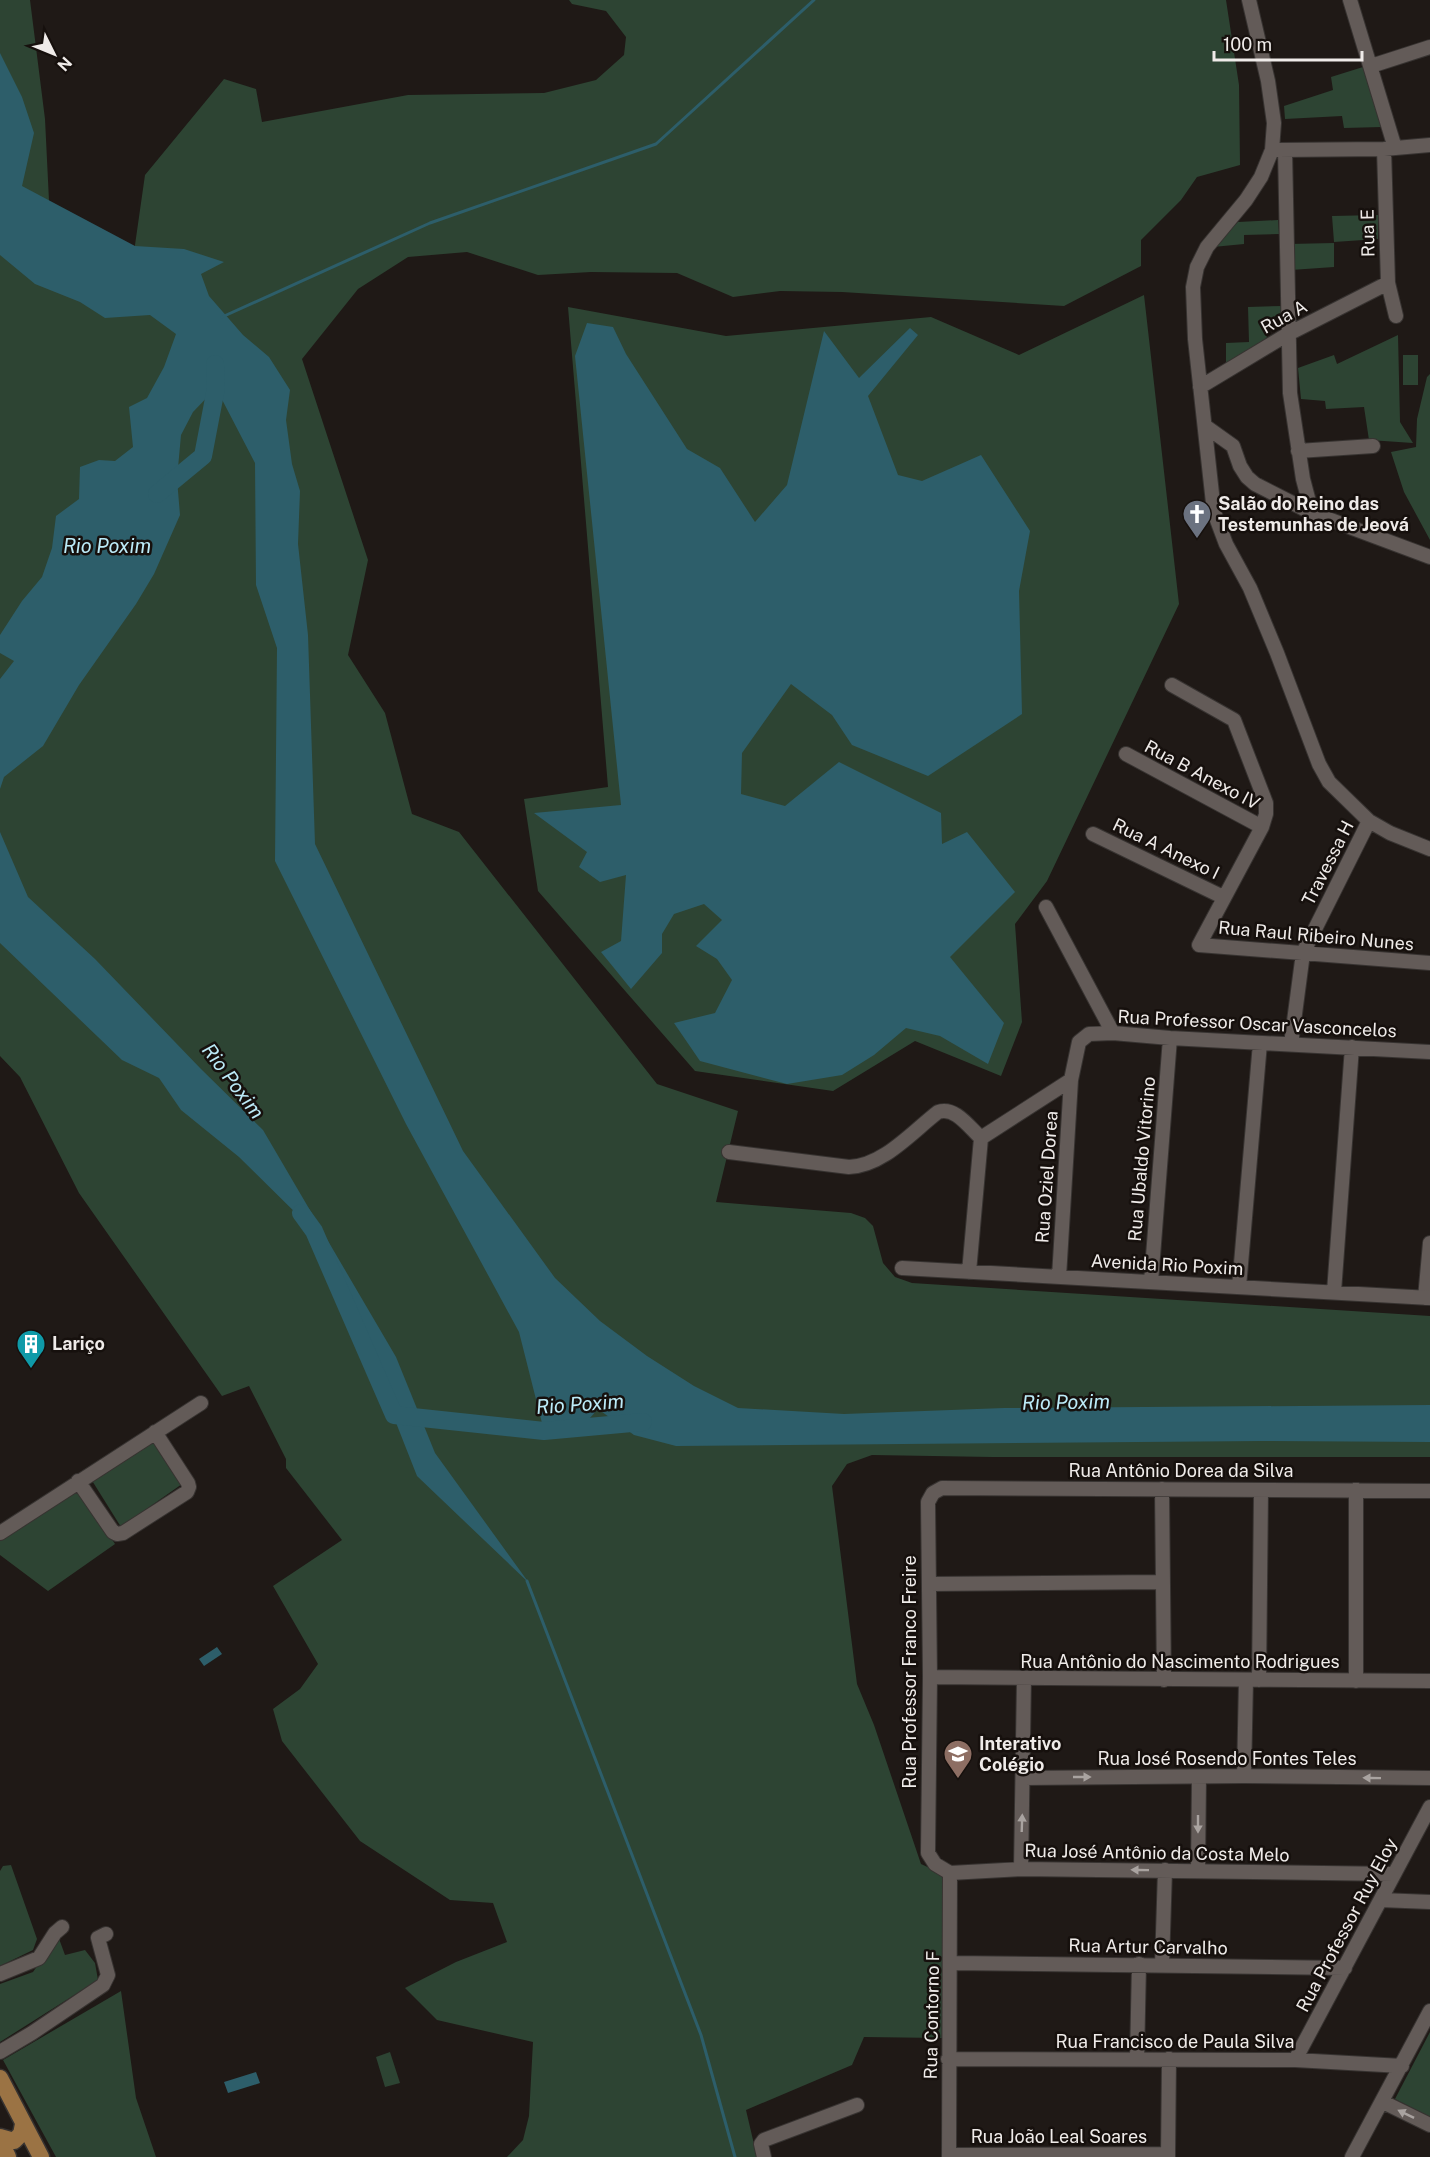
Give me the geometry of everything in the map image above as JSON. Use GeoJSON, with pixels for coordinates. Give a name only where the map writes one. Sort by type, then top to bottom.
{"type":"FeatureCollection","features":[{"type":"Feature","properties":{"kind":"main road"},"geometry":{"type":"LineString","coordinates":[[0,2078],[41,2157]]}},
{"type":"Feature","properties":{"kind":"main road"},"geometry":{"type":"LineString","coordinates":[[0,2138],[14,2141],[21,2134],[23,2124]]}},
{"type":"Feature","properties":{"kind":"main road"},"geometry":{"type":"LineString","coordinates":[[0,2138],[8,2157]]}},
{"type":"Feature","properties":{"kind":"main road"},"geometry":{"type":"LineString","coordinates":[[29,2157],[33,2155],[41,2157]]}},
{"type":"Feature","properties":{"kind":"street"},"geometry":{"type":"LineString","coordinates":[[1249,0],[1268,81],[1279,150],[1290,393],[1298,451],[1312,513]]}},
{"type":"Feature","properties":{"kind":"street","name":"Rua E"},"geometry":{"type":"LineString","coordinates":[[1350,0],[1371,66],[1390,148],[1388,283],[1396,316]]}},
{"type":"Feature","properties":{"kind":"street"},"geometry":{"type":"LineString","coordinates":[[1371,66],[1430,47]]}},
{"type":"Feature","properties":{"kind":"street"},"geometry":{"type":"LineString","coordinates":[[1279,150],[1430,145]]}},
{"type":"Feature","properties":{"kind":"street"},"geometry":{"type":"LineString","coordinates":[[1279,150],[1246,200],[1207,247],[1197,267],[1193,287],[1200,387],[1215,512],[1226,544],[1250,588],[1278,653],[1319,764],[1329,782],[1369,821],[1390,834],[1430,849]]}},
{"type":"Feature","properties":{"kind":"street","name":"Rua A"},"geometry":{"type":"LineString","coordinates":[[1200,387],[1288,334],[1388,283]]}},
{"type":"Feature","properties":{"kind":"street"},"geometry":{"type":"LineString","coordinates":[[1205,426],[1233,446],[1240,466],[1247,477],[1267,491],[1312,513],[1430,558]]}},
{"type":"Feature","properties":{"kind":"street"},"geometry":{"type":"LineString","coordinates":[[1298,451],[1373,446]]}},
{"type":"Feature","properties":{"kind":"street"},"geometry":{"type":"LineString","coordinates":[[1172,686],[1234,720],[1263,792],[1266,814],[1262,827],[1223,897]]}},
{"type":"Feature","properties":{"kind":"street","name":"Rua B Anexo IV"},"geometry":{"type":"LineString","coordinates":[[1126,754],[1262,827]]}},
{"type":"Feature","properties":{"kind":"street","name":"Travessa H"},"geometry":{"type":"LineString","coordinates":[[1291,1044],[1303,953],[1369,821]]}},
{"type":"Feature","properties":{"kind":"street","name":"Rua A Anexo I"},"geometry":{"type":"LineString","coordinates":[[1093,834],[1223,897]]}},
{"type":"Feature","properties":{"kind":"street","name":"Rua Raul Ribeiro Nunes"},"geometry":{"type":"LineString","coordinates":[[1223,897],[1199,945],[1430,963]]}},
{"type":"Feature","properties":{"kind":"street"},"geometry":{"type":"LineString","coordinates":[[1046,907],[1113,1033]]}},
{"type":"Feature","properties":{"kind":"street","name":"Rua Professor Oscar Vasconcelos"},"geometry":{"type":"LineString","coordinates":[[1083,1037],[1095,1033],[1113,1033],[1430,1052]]}},
{"type":"Feature","properties":{"kind":"street","name":"Rua Oziel Dorea"},"geometry":{"type":"LineString","coordinates":[[1059,1277],[1071,1080],[1079,1042],[1083,1037]]}},
{"type":"Feature","properties":{"kind":"street","name":"Rua Ubaldo Vitorino"},"geometry":{"type":"LineString","coordinates":[[1150,1282],[1170,1038]]}},
{"type":"Feature","properties":{"kind":"street"},"geometry":{"type":"LineString","coordinates":[[1239,1287],[1260,1042]]}},
{"type":"Feature","properties":{"kind":"street"},"geometry":{"type":"LineString","coordinates":[[1334,1292],[1352,1047]]}},
{"type":"Feature","properties":{"kind":"street"},"geometry":{"type":"LineString","coordinates":[[981,1138],[1071,1080]]}},
{"type":"Feature","properties":{"kind":"street"},"geometry":{"type":"LineString","coordinates":[[729,1152],[859,1167],[877,1161],[942,1110],[951,1112],[981,1138]]}},
{"type":"Feature","properties":{"kind":"street"},"geometry":{"type":"LineString","coordinates":[[969,1272],[981,1138]]}},
{"type":"Feature","properties":{"kind":"street"},"geometry":{"type":"LineString","coordinates":[[1428,1298],[1430,1243]]}},
{"type":"Feature","properties":{"kind":"street","name":"Avenida Rio Poxim"},"geometry":{"type":"LineString","coordinates":[[902,1268],[1428,1298]]}},
{"type":"Feature","properties":{"kind":"street"},"geometry":{"type":"LineString","coordinates":[[0,1533],[201,1403]]}},
{"type":"Feature","properties":{"kind":"street"},"geometry":{"type":"LineString","coordinates":[[78,1481],[113,1532],[126,1538],[187,1492],[189,1487],[155,1432]]}},
{"type":"Feature","properties":{"kind":"street","name":"Rua Antônio Dorea da Silva"},"geometry":{"type":"LineString","coordinates":[[933,1493],[942,1488],[1430,1491]]}},
{"type":"Feature","properties":{"kind":"street"},"geometry":{"type":"LineString","coordinates":[[1162,1489],[1161,1582],[1164,1680]]}},
{"type":"Feature","properties":{"kind":"street"},"geometry":{"type":"LineString","coordinates":[[1356,1490],[1356,1681]]}},
{"type":"Feature","properties":{"kind":"street"},"geometry":{"type":"LineString","coordinates":[[1244,1776],[1252,1680],[1261,1491]]}},
{"type":"Feature","properties":{"kind":"street","name":"Rua Professor Franco Freire"},"geometry":{"type":"LineString","coordinates":[[933,1493],[928,1502],[930,1677],[928,1853],[935,1864],[950,1873]]}},
{"type":"Feature","properties":{"kind":"street"},"geometry":{"type":"LineString","coordinates":[[929,1584],[1161,1582]]}},
{"type":"Feature","properties":{"kind":"street","name":"Rua Antônio do Nascimento Rodrigues"},"geometry":{"type":"LineString","coordinates":[[930,1677],[1430,1681]]}},
{"type":"Feature","properties":{"kind":"street"},"geometry":{"type":"LineString","coordinates":[[1021,1869],[1024,1678]]}},
{"type":"Feature","properties":{"kind":"street","name":"Rua José Rosendo Fontes Teles"},"geometry":{"type":"LineString","coordinates":[[1023,1778],[1244,1776],[1430,1778]]}},
{"type":"Feature","properties":{"kind":"street"},"geometry":{"type":"LineString","coordinates":[[1198,1871],[1199,1777]]}},
{"type":"Feature","properties":{"kind":"street","name":"Rua Professor Ruy Eloy"},"geometry":{"type":"LineString","coordinates":[[1295,2060],[1430,1807]]}},
{"type":"Feature","properties":{"kind":"street","name":"Rua José Antônio da Costa Melo"},"geometry":{"type":"LineString","coordinates":[[950,1873],[1021,1869],[1394,1874]]}},
{"type":"Feature","properties":{"kind":"street"},"geometry":{"type":"LineString","coordinates":[[1162,1965],[1165,1870]]}},
{"type":"Feature","properties":{"kind":"street","name":"Rua Contorno F"},"geometry":{"type":"LineString","coordinates":[[950,1873],[951,1963],[948,2060],[950,2156]]}},
{"type":"Feature","properties":{"kind":"street"},"geometry":{"type":"LineString","coordinates":[[1381,1900],[1430,1902]]}},
{"type":"Feature","properties":{"kind":"street"},"geometry":{"type":"LineString","coordinates":[[0,1974],[39,1958],[55,1933],[62,1927]]}},
{"type":"Feature","properties":{"kind":"street"},"geometry":{"type":"LineString","coordinates":[[0,2052],[103,1985],[108,1975],[98,1938],[106,1934]]}},
{"type":"Feature","properties":{"kind":"street","name":"Rua Artur Carvalho"},"geometry":{"type":"LineString","coordinates":[[951,1963],[1345,1968]]}},
{"type":"Feature","properties":{"kind":"street"},"geometry":{"type":"LineString","coordinates":[[1137,2059],[1139,1964]]}},
{"type":"Feature","properties":{"kind":"street"},"geometry":{"type":"LineString","coordinates":[[1352,2157],[1430,2011]]}},
{"type":"Feature","properties":{"kind":"street"},"geometry":{"type":"LineString","coordinates":[[1168,2155],[1169,2059]]}},
{"type":"Feature","properties":{"kind":"street","name":"Rua Francisco de Paula Silva"},"geometry":{"type":"LineString","coordinates":[[948,2060],[1295,2060],[1402,2066]]}},
{"type":"Feature","properties":{"kind":"street"},"geometry":{"type":"LineString","coordinates":[[1383,2102],[1430,2125]]}},
{"type":"Feature","properties":{"kind":"street"},"geometry":{"type":"LineString","coordinates":[[764,2157],[762,2142],[857,2105]]}},
{"type":"Feature","properties":{"kind":"street","name":"Rua João Leal Soares"},"geometry":{"type":"LineString","coordinates":[[950,2156],[1168,2155]]}},
{"type":"Feature","properties":{"kind":"green space"},"geometry":{"type":"Polygon","coordinates":[[[0,0],[30,0],[45,119],[50,221],[133,259],[145,175],[224,79],[256,89],[262,122],[408,95],[544,93],[596,80],[624,55],[626,37],[606,11],[572,4],[569,0],[1226,0],[1239,85],[1240,165],[1197,177],[1181,200],[1141,240],[1141,266],[1064,306],[842,292],[780,291],[733,297],[677,273],[591,272],[538,275],[467,252],[408,257],[358,289],[302,359],[368,560],[348,655],[385,713],[412,814],[459,832],[657,1084],[738,1111],[716,1202],[851,1213],[865,1218],[873,1226],[883,1263],[895,1277],[912,1283],[1430,1316],[1430,1457],[872,1455],[847,1464],[832,1486],[857,1684],[874,1725],[921,1864],[945,1875],[942,2038],[864,2037],[852,2065],[746,2110],[757,2157],[507,2157],[523,2140],[529,2116],[533,2042],[437,2020],[405,1988],[456,1962],[507,1942],[493,1903],[450,1900],[360,1841],[282,1741],[273,1709],[300,1689],[318,1664],[273,1586],[342,1540],[286,1468],[286,1459],[249,1386],[222,1396],[79,1193],[20,1077],[0,1056],[0,0]]]}},
{"type":"Feature","properties":{"kind":"green space"},"geometry":{"type":"Polygon","coordinates":[[[1363,67],[1382,127],[1344,128],[1342,116],[1285,119],[1284,106],[1333,90],[1331,77],[1363,67]]]}},
{"type":"Feature","properties":{"kind":"green space"},"geometry":{"type":"Polygon","coordinates":[[[1378,215],[1378,239],[1334,242],[1332,216],[1378,215]]]}},
{"type":"Feature","properties":{"kind":"green space"},"geometry":{"type":"Polygon","coordinates":[[[1278,220],[1279,234],[1244,235],[1244,244],[1213,247],[1238,222],[1278,220]]]}},
{"type":"Feature","properties":{"kind":"green space"},"geometry":{"type":"Polygon","coordinates":[[[1334,243],[1334,267],[1291,270],[1289,244],[1334,243]]]}},
{"type":"Feature","properties":{"kind":"green space"},"geometry":{"type":"Polygon","coordinates":[[[1144,295],[1179,604],[1047,881],[1015,924],[1022,1022],[1001,1076],[915,1041],[833,1091],[695,1071],[538,891],[524,799],[608,787],[568,307],[726,336],[931,317],[1019,355],[1144,295]]]}},
{"type":"Feature","properties":{"kind":"green space"},"geometry":{"type":"Polygon","coordinates":[[[1283,306],[1281,318],[1265,319],[1267,341],[1226,363],[1226,343],[1249,342],[1248,307],[1283,306]]]}},
{"type":"Feature","properties":{"kind":"green space"},"geometry":{"type":"Polygon","coordinates":[[[1398,335],[1400,422],[1413,443],[1369,440],[1364,407],[1326,409],[1325,401],[1301,399],[1298,368],[1334,355],[1337,364],[1398,335]]]}},
{"type":"Feature","properties":{"kind":"green space"},"geometry":{"type":"Polygon","coordinates":[[[1403,355],[1418,355],[1418,385],[1403,385],[1403,355]]]}},
{"type":"Feature","properties":{"kind":"green space"},"geometry":{"type":"Polygon","coordinates":[[[1430,374],[1430,540],[1404,492],[1391,452],[1416,447],[1417,419],[1427,377],[1430,374]]]}},
{"type":"Feature","properties":{"kind":"green space"},"geometry":{"type":"Polygon","coordinates":[[[153,1441],[182,1484],[121,1527],[91,1479],[153,1441]]]}},
{"type":"Feature","properties":{"kind":"green space"},"geometry":{"type":"Polygon","coordinates":[[[79,1489],[115,1544],[48,1591],[0,1555],[0,1540],[79,1489]]]}},
{"type":"Feature","properties":{"kind":"green space"},"geometry":{"type":"Polygon","coordinates":[[[11,1865],[37,1939],[33,1950],[0,1966],[0,1871],[3,1866],[11,1865]]]}},
{"type":"Feature","properties":{"kind":"green space"},"geometry":{"type":"Polygon","coordinates":[[[58,1936],[65,1955],[85,1950],[95,1963],[98,1980],[0,2042],[0,1984],[33,1972],[58,1936]]]}},
{"type":"Feature","properties":{"kind":"green space"},"geometry":{"type":"Polygon","coordinates":[[[121,1991],[136,2098],[156,2157],[56,2157],[3,2060],[121,1991]]]}},
{"type":"Feature","properties":{"kind":"green space"},"geometry":{"type":"Polygon","coordinates":[[[1430,2032],[1430,2117],[1395,2099],[1430,2032]]]}},
{"type":"Feature","properties":{"kind":"green space"},"geometry":{"type":"Polygon","coordinates":[[[390,2052],[400,2083],[385,2087],[376,2057],[390,2052]]]}},
{"type":"Feature","properties":{"kind":"water","name":"Rio Poxim"},"geometry":{"type":"Polygon","coordinates":[[[0,53],[22,97],[34,133],[22,186],[135,246],[184,249],[224,262],[201,274],[209,296],[243,335],[269,357],[290,390],[286,420],[292,464],[300,491],[298,544],[308,635],[315,844],[463,1151],[555,1278],[600,1321],[647,1356],[694,1386],[738,1408],[844,1414],[1004,1408],[1430,1405],[1430,1442],[1262,1441],[676,1446],[634,1435],[598,1409],[581,1428],[544,1431],[519,1332],[406,1124],[275,861],[277,648],[256,585],[255,463],[216,388],[193,412],[181,435],[177,479],[180,515],[154,574],[136,604],[79,685],[43,746],[4,777],[0,789],[0,679],[14,661],[0,653],[0,635],[22,601],[42,577],[52,548],[56,516],[79,499],[80,467],[99,460],[115,461],[133,447],[129,407],[147,398],[164,367],[176,334],[150,315],[105,318],[80,302],[35,284],[0,255],[0,53]]]}},
{"type":"Feature","properties":{"kind":"water"},"geometry":{"type":"Polygon","coordinates":[[[587,323],[613,327],[626,354],[687,449],[720,468],[755,522],[787,485],[824,331],[859,378],[910,328],[918,335],[868,396],[898,475],[922,481],[981,455],[1030,531],[1019,591],[1022,714],[928,776],[852,745],[832,715],[791,684],[742,753],[741,794],[785,806],[839,762],[941,813],[942,844],[967,832],[1015,892],[950,957],[1004,1023],[988,1064],[940,1036],[906,1028],[874,1055],[842,1075],[787,1084],[700,1061],[674,1023],[715,1013],[732,980],[717,959],[696,946],[722,920],[704,904],[674,914],[662,934],[662,953],[631,989],[601,952],[621,941],[626,875],[600,882],[579,867],[587,852],[534,813],[621,805],[575,356],[587,323]]]}},
{"type":"Feature","properties":{"kind":"water","name":"Rio Poxim"},"geometry":{"type":"Polygon","coordinates":[[[0,832],[28,897],[95,959],[263,1130],[396,1357],[435,1453],[529,1583],[417,1476],[363,1339],[314,1231],[239,1157],[181,1110],[159,1078],[122,1060],[0,943],[0,832]]]}},
{"type":"Feature","properties":{"kind":"water"},"geometry":{"type":"Polygon","coordinates":[[[217,1647],[222,1654],[204,1666],[199,1659],[217,1647]]]}},
{"type":"Feature","properties":{"kind":"water"},"geometry":{"type":"Polygon","coordinates":[[[256,2072],[260,2083],[228,2093],[224,2082],[256,2072]]]}},
{"type":"Feature","properties":{"kind":"waterway"},"geometry":{"type":"LineString","coordinates":[[222,317],[430,223],[656,144],[814,0]]}},
{"type":"Feature","properties":{"kind":"waterway","name":"Rio Poxim"},"geometry":{"type":"LineString","coordinates":[[157,494],[203,456],[216,388],[215,364]]}},
{"type":"Feature","properties":{"kind":"waterway","name":"Rio Poxim"},"geometry":{"type":"LineString","coordinates":[[301,1213],[314,1231],[394,1415],[544,1431],[643,1422]]}},
{"type":"Feature","properties":{"kind":"waterway"},"geometry":{"type":"LineString","coordinates":[[527,1581],[701,2035],[735,2157]]}},
{"type":"Feature","properties":{"kind":"place","name":"Salão do Reino das Testemunhas de Jeová"},"geometry":{"type":"Point","coordinates":[1197,540]}},
{"type":"Feature","properties":{"kind":"place","name":"Lariço"},"geometry":{"type":"Point","coordinates":[31,1370]}},
{"type":"Feature","properties":{"kind":"place","name":"Interativo Colégio"},"geometry":{"type":"Point","coordinates":[958,1780]}}]}
